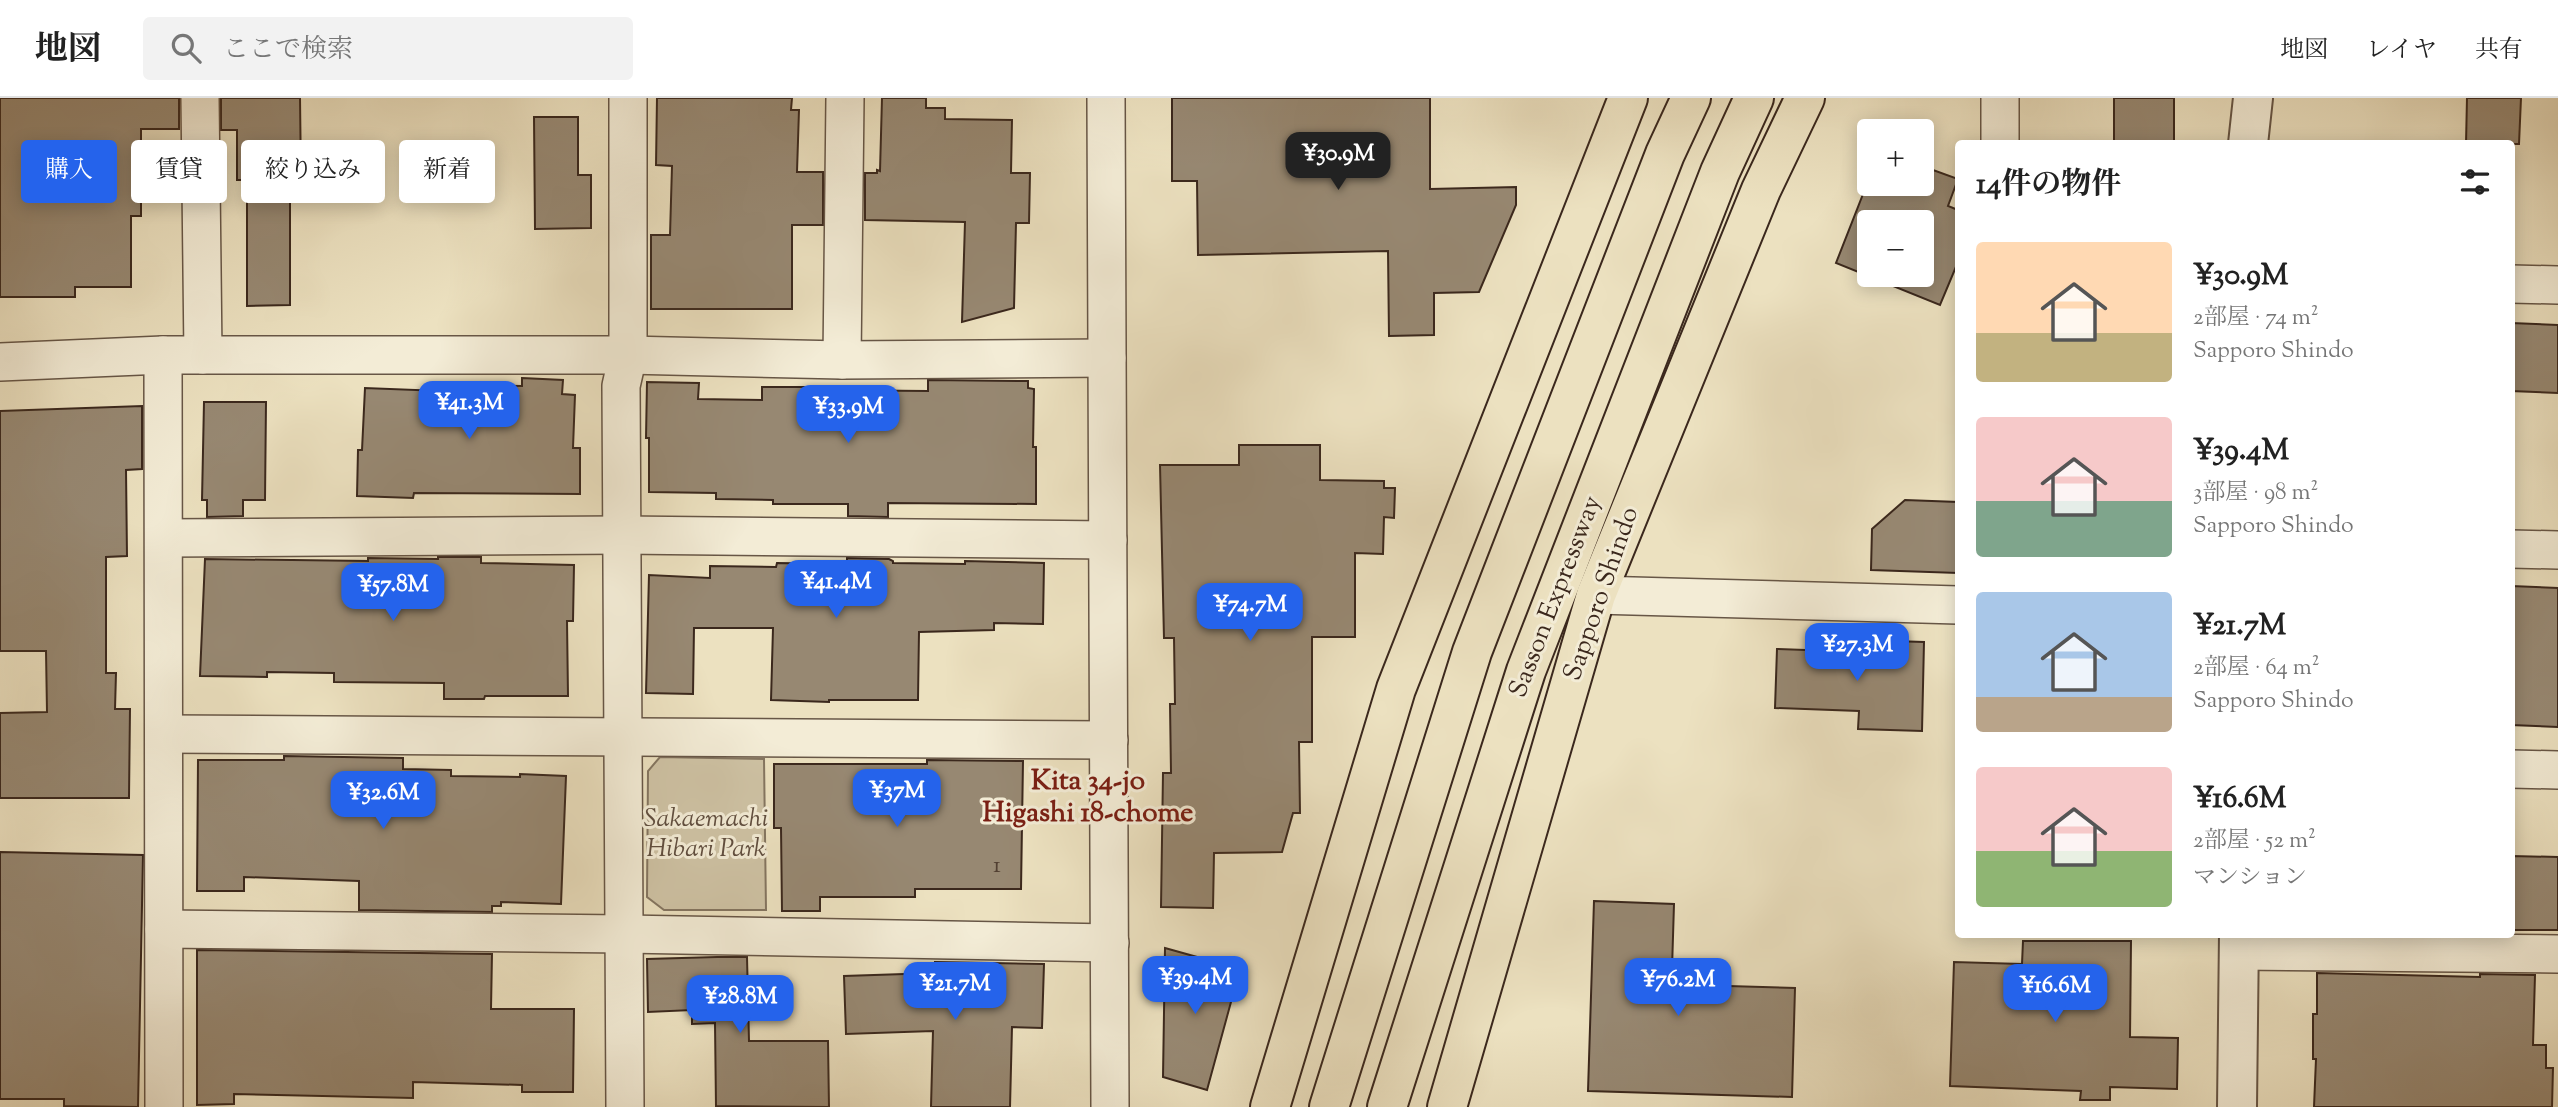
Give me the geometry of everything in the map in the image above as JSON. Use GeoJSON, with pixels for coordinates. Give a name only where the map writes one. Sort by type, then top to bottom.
{"type":"FeatureCollection","features":[{"type":"Feature","properties":{"kind":"highway"},"geometry":{"type":"LineString","coordinates":[[1270,1107],[1396,689],[1628,98]]}},
{"type":"Feature","properties":{"kind":"highway"},"geometry":{"type":"LineString","coordinates":[[1329,1107],[1472,652],[1665,154],[1691,98]]}},
{"type":"Feature","properties":{"kind":"highway","name":"Sasson Expressway"},"geometry":{"type":"LineString","coordinates":[[1387,1107],[1526,671],[1720,172],[1754,98]]}},
{"type":"Feature","properties":{"kind":"highway","name":"Sapporo Shindo"},"geometry":{"type":"LineString","coordinates":[[1447,1107],[1596,595],[1761,190],[1805,98]]}},
{"type":"Feature","properties":{"kind":"street"},"geometry":{"type":"LineString","coordinates":[[200,98],[202,355]]}},
{"type":"Feature","properties":{"kind":"street"},"geometry":{"type":"LineString","coordinates":[[625,1107],[621,386],[628,355],[628,98]]}},
{"type":"Feature","properties":{"kind":"street"},"geometry":{"type":"LineString","coordinates":[[842,360],[845,98]]}},
{"type":"Feature","properties":{"kind":"street"},"geometry":{"type":"LineString","coordinates":[[1106,98],[1110,1107]]}},
{"type":"Feature","properties":{"kind":"street"},"geometry":{"type":"LineString","coordinates":[[2000,98],[2000,140]]}},
{"type":"Feature","properties":{"kind":"street"},"geometry":{"type":"LineString","coordinates":[[2248,140],[2253,98]]}},
{"type":"Feature","properties":{"kind":"street"},"geometry":{"type":"LineString","coordinates":[[2515,285],[2558,285]]}},
{"type":"Feature","properties":{"kind":"street"},"geometry":{"type":"LineString","coordinates":[[163,355],[164,1107]]}},
{"type":"Feature","properties":{"kind":"street"},"geometry":{"type":"LineString","coordinates":[[0,362],[163,355],[628,355],[842,360],[1107,358]]}},
{"type":"Feature","properties":{"kind":"street"},"geometry":{"type":"LineString","coordinates":[[164,538],[622,535],[1108,540]]}},
{"type":"Feature","properties":{"kind":"street"},"geometry":{"type":"LineString","coordinates":[[2515,549],[2558,550]]}},
{"type":"Feature","properties":{"kind":"street"},"geometry":{"type":"LineString","coordinates":[[1596,595],[1955,606]]}},
{"type":"Feature","properties":{"kind":"street"},"geometry":{"type":"LineString","coordinates":[[164,734],[1109,740]]}},
{"type":"Feature","properties":{"kind":"street"},"geometry":{"type":"LineString","coordinates":[[2515,769],[2558,770]]}},
{"type":"Feature","properties":{"kind":"street"},"geometry":{"type":"LineString","coordinates":[[164,929],[1110,943]]}},
{"type":"Feature","properties":{"kind":"street"},"geometry":{"type":"LineString","coordinates":[[2237,1107],[2239,943],[2558,954]]}},
{"type":"Feature","properties":{"kind":"green space","name":"Sakaemachi Hibari Park"},"geometry":{"type":"Polygon","coordinates":[[[660,757],[764,759],[766,910],[664,910],[647,897],[648,771],[660,757]]]}},
{"type":"Feature","properties":{"kind":"building"},"geometry":{"type":"Polygon","coordinates":[[[0,98],[179,98],[179,129],[141,129],[141,140],[131,140],[131,203],[141,203],[141,216],[131,216],[131,287],[75,287],[75,297],[0,297],[0,98]]]}},
{"type":"Feature","properties":{"kind":"building"},"geometry":{"type":"Polygon","coordinates":[[[221,98],[300,98],[301,140],[241,140],[241,180],[237,180],[237,130],[221,130],[221,98]]]}},
{"type":"Feature","properties":{"kind":"building"},"geometry":{"type":"Polygon","coordinates":[[[657,98],[792,98],[791,110],[799,110],[797,172],[823,172],[823,225],[792,225],[792,309],[651,309],[651,235],[670,235],[672,166],[656,165],[657,98]]]}},
{"type":"Feature","properties":{"kind":"building"},"geometry":{"type":"Polygon","coordinates":[[[882,98],[926,98],[926,108],[945,108],[945,119],[1012,120],[1011,173],[1030,173],[1029,223],[1016,223],[1014,308],[962,322],[965,222],[865,220],[865,173],[880,171],[882,98]]]}},
{"type":"Feature","properties":{"kind":"building"},"geometry":{"type":"Polygon","coordinates":[[[1172,98],[1430,98],[1430,189],[1516,187],[1516,205],[1479,292],[1434,293],[1434,335],[1389,336],[1388,251],[1198,255],[1197,181],[1172,181],[1172,98]]]}},
{"type":"Feature","properties":{"kind":"building"},"geometry":{"type":"Polygon","coordinates":[[[2114,98],[2174,98],[2174,140],[2114,140],[2114,98]]]}},
{"type":"Feature","properties":{"kind":"building"},"geometry":{"type":"Polygon","coordinates":[[[2467,98],[2521,98],[2519,144],[2515,144],[2515,140],[2466,140],[2467,98]]]}},
{"type":"Feature","properties":{"kind":"building"},"geometry":{"type":"Polygon","coordinates":[[[534,117],[578,117],[578,175],[591,175],[591,228],[535,229],[534,117]]]}},
{"type":"Feature","properties":{"kind":"building"},"geometry":{"type":"Polygon","coordinates":[[[1934,170],[1955,178],[1955,187],[1948,206],[1955,209],[1955,269],[1940,305],[1895,287],[1934,287],[1934,210],[1857,210],[1857,271],[1836,263],[1862,196],[1934,196],[1934,170]]]}},
{"type":"Feature","properties":{"kind":"building"},"geometry":{"type":"Polygon","coordinates":[[[247,203],[290,203],[290,305],[247,306],[247,203]]]}},
{"type":"Feature","properties":{"kind":"building"},"geometry":{"type":"Polygon","coordinates":[[[2515,323],[2558,325],[2558,393],[2515,391],[2515,323]]]}},
{"type":"Feature","properties":{"kind":"building"},"geometry":{"type":"Polygon","coordinates":[[[522,378],[563,380],[562,394],[575,395],[573,448],[580,448],[580,494],[414,493],[413,498],[357,496],[358,450],[362,450],[365,388],[441,391],[441,385],[522,386],[522,378]]]}},
{"type":"Feature","properties":{"kind":"building"},"geometry":{"type":"Polygon","coordinates":[[[928,380],[1028,381],[1028,388],[1034,389],[1036,504],[888,503],[888,517],[848,516],[848,504],[773,504],[773,500],[716,499],[716,493],[649,492],[647,382],[699,383],[698,399],[762,400],[762,387],[928,391],[928,380]]]}},
{"type":"Feature","properties":{"kind":"building"},"geometry":{"type":"Polygon","coordinates":[[[204,402],[266,402],[265,500],[243,500],[243,516],[207,517],[207,500],[202,500],[204,402]]]}},
{"type":"Feature","properties":{"kind":"building"},"geometry":{"type":"Polygon","coordinates":[[[142,406],[142,469],[126,470],[127,556],[106,557],[106,673],[116,673],[115,709],[130,709],[129,798],[0,798],[0,713],[47,712],[46,651],[0,651],[0,411],[142,406]]]}},
{"type":"Feature","properties":{"kind":"building"},"geometry":{"type":"Polygon","coordinates":[[[1239,445],[1320,445],[1320,480],[1384,481],[1384,488],[1395,488],[1394,518],[1384,517],[1383,554],[1355,553],[1355,637],[1312,637],[1312,742],[1299,742],[1300,813],[1293,813],[1282,852],[1214,853],[1213,908],[1161,907],[1163,773],[1171,773],[1170,704],[1175,704],[1174,638],[1164,638],[1160,465],[1239,465],[1239,445]]]}},
{"type":"Feature","properties":{"kind":"building"},"geometry":{"type":"Polygon","coordinates":[[[1905,500],[1955,502],[1955,573],[1871,570],[1872,529],[1905,500]]]}},
{"type":"Feature","properties":{"kind":"building"},"geometry":{"type":"Polygon","coordinates":[[[481,557],[481,563],[574,565],[573,621],[567,621],[568,696],[444,699],[444,683],[334,682],[334,673],[267,672],[267,677],[200,676],[205,559],[368,561],[368,558],[481,557]]]}},
{"type":"Feature","properties":{"kind":"building"},"geometry":{"type":"Polygon","coordinates":[[[847,558],[889,559],[893,563],[1044,563],[1043,624],[994,623],[994,630],[919,632],[918,700],[829,702],[771,700],[773,628],[694,628],[693,694],[646,693],[649,575],[710,578],[710,566],[847,564],[847,558]]]}},
{"type":"Feature","properties":{"kind":"building"},"geometry":{"type":"Polygon","coordinates":[[[2515,586],[2558,588],[2558,727],[2515,725],[2515,586]]]}},
{"type":"Feature","properties":{"kind":"building"},"geometry":{"type":"Polygon","coordinates":[[[1862,640],[1924,642],[1922,731],[1858,729],[1859,711],[1775,708],[1777,649],[1861,652],[1862,640]]]}},
{"type":"Feature","properties":{"kind":"building"},"geometry":{"type":"Polygon","coordinates":[[[284,756],[403,758],[403,769],[451,770],[451,776],[566,776],[561,904],[501,902],[501,906],[492,906],[492,912],[359,910],[359,881],[244,877],[244,891],[197,891],[198,760],[284,760],[284,756]]]}},
{"type":"Feature","properties":{"kind":"building"},"geometry":{"type":"Polygon","coordinates":[[[927,760],[1023,761],[1021,889],[915,889],[915,897],[820,897],[820,911],[782,911],[781,828],[774,828],[774,764],[927,764],[927,760]]]}},
{"type":"Feature","properties":{"kind":"building"},"geometry":{"type":"Polygon","coordinates":[[[0,852],[143,855],[138,1107],[64,1106],[64,1099],[0,1099],[0,852]]]}},
{"type":"Feature","properties":{"kind":"building"},"geometry":{"type":"Polygon","coordinates":[[[2515,856],[2558,857],[2558,930],[2515,930],[2515,856]]]}},
{"type":"Feature","properties":{"kind":"building"},"geometry":{"type":"Polygon","coordinates":[[[1594,901],[1674,904],[1672,969],[1693,985],[1795,988],[1792,1097],[1588,1091],[1594,901]]]}},
{"type":"Feature","properties":{"kind":"building"},"geometry":{"type":"Polygon","coordinates":[[[2023,941],[2131,941],[2130,1037],[2178,1038],[2177,1089],[2110,1087],[2110,1100],[2080,1100],[2081,1091],[1950,1086],[1954,962],[2022,964],[2023,941]]]}},
{"type":"Feature","properties":{"kind":"building"},"geometry":{"type":"Polygon","coordinates":[[[1165,948],[1240,969],[1207,1090],[1163,1077],[1165,948]]]}},
{"type":"Feature","properties":{"kind":"building"},"geometry":{"type":"Polygon","coordinates":[[[197,950],[492,954],[491,1009],[574,1009],[573,1092],[522,1092],[522,1085],[413,1082],[413,1098],[234,1094],[234,1104],[197,1105],[197,950]]]}},
{"type":"Feature","properties":{"kind":"building"},"geometry":{"type":"Polygon","coordinates":[[[747,957],[749,1041],[828,1041],[829,1107],[716,1106],[715,1023],[692,1024],[692,1010],[648,1012],[647,959],[747,957]]]}},
{"type":"Feature","properties":{"kind":"building"},"geometry":{"type":"Polygon","coordinates":[[[935,962],[1044,964],[1042,1028],[1012,1027],[1010,1107],[931,1107],[933,1031],[846,1034],[844,976],[935,973],[935,962]]]}},
{"type":"Feature","properties":{"kind":"building"},"geometry":{"type":"Polygon","coordinates":[[[2317,973],[2480,977],[2480,974],[2535,975],[2533,1045],[2546,1045],[2546,1068],[2553,1068],[2552,1107],[2314,1107],[2316,1059],[2313,1059],[2313,1014],[2317,1014],[2317,973]]]}},
{"type":"Feature","properties":{"kind":"district","name":"Kita 34-jo Higashi 18-chome"},"geometry":{"type":"Point","coordinates":[1088,798]}}]}
